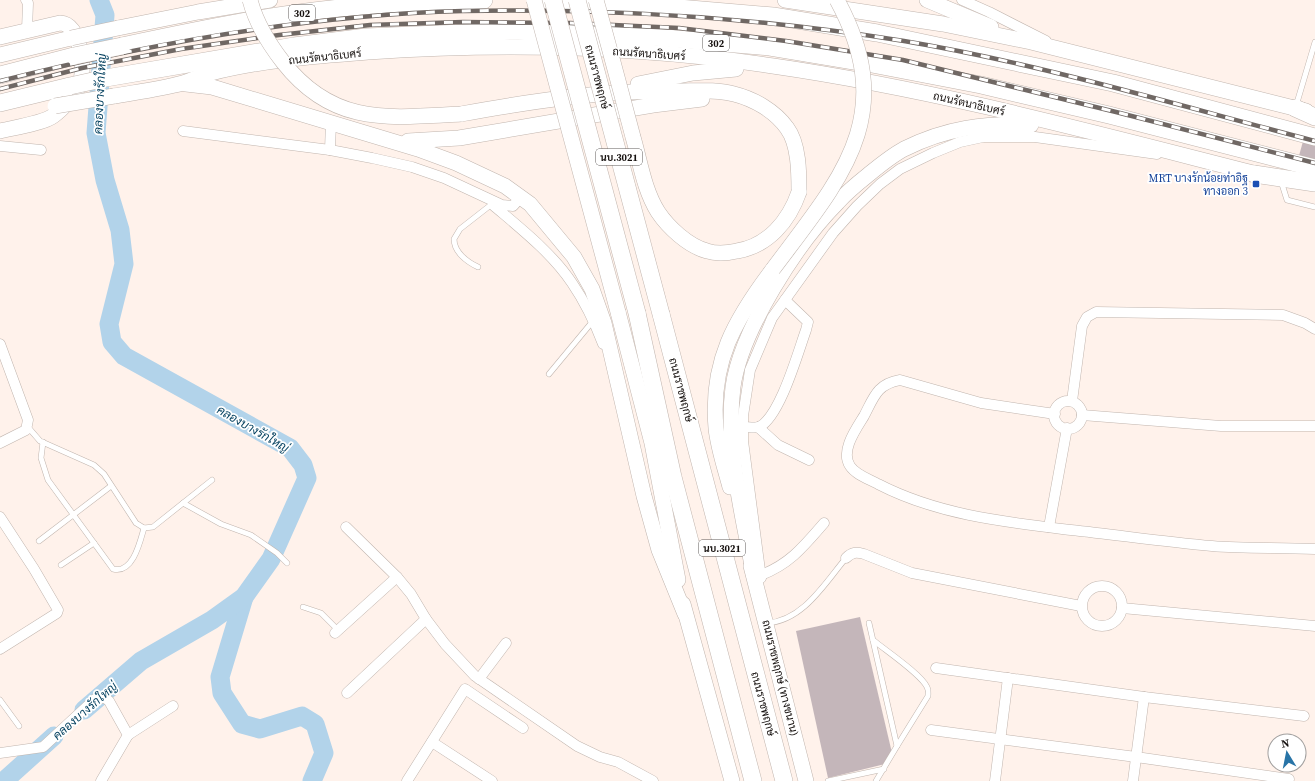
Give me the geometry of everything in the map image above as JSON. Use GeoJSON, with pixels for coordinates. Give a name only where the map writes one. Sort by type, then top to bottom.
{"type":"FeatureCollection","features":[{"type":"Feature","properties":{"kind":"main road"},"geometry":{"type":"LineString","coordinates":[[169,18],[188,7],[195,0]]}},
{"type":"Feature","properties":{"kind":"main road"},"geometry":{"type":"LineString","coordinates":[[250,0],[266,38],[292,73],[319,96],[343,109],[374,116],[413,117],[461,114],[569,97],[694,73],[771,66]]}},
{"type":"Feature","properties":{"kind":"main road"},"geometry":{"type":"LineString","coordinates":[[0,55],[118,28],[270,0]]}},
{"type":"Feature","properties":{"kind":"main road","name":"302"},"geometry":{"type":"LineString","coordinates":[[0,75],[74,56],[201,30],[318,11],[362,6],[484,0]]}},
{"type":"Feature","properties":{"kind":"main road"},"geometry":{"type":"LineString","coordinates":[[534,0],[652,443],[685,614],[732,781]]}},
{"type":"Feature","properties":{"kind":"main road"},"geometry":{"type":"LineString","coordinates":[[543,0],[655,6],[773,16],[877,33],[1113,83],[1315,137]]}},
{"type":"Feature","properties":{"kind":"main road","name":"ถนนราชพฤกษ์"},"geometry":{"type":"LineString","coordinates":[[553,0],[637,313],[673,477],[753,781]]}},
{"type":"Feature","properties":{"kind":"main road","name":"ถนนราชพฤกษ์"},"geometry":{"type":"LineString","coordinates":[[577,0],[784,781]]}},
{"type":"Feature","properties":{"kind":"main road"},"geometry":{"type":"LineString","coordinates":[[569,97],[611,92],[712,91],[734,94],[757,103],[787,128],[796,149],[799,169],[799,192],[792,211],[782,225],[768,237],[748,250],[727,253],[707,251],[687,241],[671,227],[658,212],[645,180],[596,0]]}},
{"type":"Feature","properties":{"kind":"main road"},"geometry":{"type":"LineString","coordinates":[[786,0],[943,24],[1031,42],[1315,114]]}},
{"type":"Feature","properties":{"kind":"main road"},"geometry":{"type":"LineString","coordinates":[[757,575],[721,454],[716,428],[715,401],[718,373],[738,319],[773,268],[833,188],[856,140],[862,116],[864,92],[863,72],[854,36],[837,0]]}},
{"type":"Feature","properties":{"kind":"main road"},"geometry":{"type":"LineString","coordinates":[[927,0],[1031,42]]}},
{"type":"Feature","properties":{"kind":"main road"},"geometry":{"type":"LineString","coordinates":[[0,37],[60,22],[68,24],[74,31],[79,44],[82,77],[76,90],[54,116],[0,131]]}},
{"type":"Feature","properties":{"kind":"main road","name":"ถนนรัตนาธิเบศร์"},"geometry":{"type":"LineString","coordinates":[[0,103],[106,78],[294,46],[366,37],[513,30],[654,37],[770,48],[880,65],[981,85],[1110,115],[1315,168]]}},
{"type":"Feature","properties":{"kind":"main road","name":"ถนนรัตนาธิเบศร์"},"geometry":{"type":"LineString","coordinates":[[0,122],[55,106],[182,83],[209,73],[264,63],[367,52],[450,49],[594,50],[677,56],[771,66],[877,84],[1093,132],[1315,189]]}},
{"type":"Feature","properties":{"kind":"main road"},"geometry":{"type":"LineString","coordinates":[[182,83],[212,87],[397,141],[456,163],[505,186],[530,204],[555,232],[574,257],[592,289],[604,323],[644,496],[659,550],[685,614]]}},
{"type":"Feature","properties":{"kind":"main road"},"geometry":{"type":"LineString","coordinates":[[397,141],[460,138],[699,99],[757,103]]}},
{"type":"Feature","properties":{"kind":"main road"},"geometry":{"type":"LineString","coordinates":[[1295,108],[1315,118]]}},
{"type":"Feature","properties":{"kind":"main road"},"geometry":{"type":"LineString","coordinates":[[757,575],[732,438],[733,389],[736,367],[746,340],[766,301],[800,248],[837,202],[860,182],[884,162],[902,150],[927,139],[950,131],[989,125],[1035,125],[1093,132]]}},
{"type":"Feature","properties":{"kind":"main road"},"geometry":{"type":"LineString","coordinates":[[1254,174],[1315,183]]}},
{"type":"Feature","properties":{"kind":"main road","name":"ถนนราชพฤกษ์ (ทางขนาน)"},"geometry":{"type":"LineString","coordinates":[[757,575],[760,602],[806,781]]}},
{"type":"Feature","properties":{"kind":"street"},"geometry":{"type":"LineString","coordinates":[[26,0],[28,3],[27,30]]}},
{"type":"Feature","properties":{"kind":"street"},"geometry":{"type":"LineString","coordinates":[[962,0],[989,12],[1063,50]]}},
{"type":"Feature","properties":{"kind":"street"},"geometry":{"type":"LineString","coordinates":[[330,150],[331,122]]}},
{"type":"Feature","properties":{"kind":"street"},"geometry":{"type":"LineString","coordinates":[[183,131],[330,150],[412,167],[444,178],[489,201],[502,205],[513,206],[521,197]]}},
{"type":"Feature","properties":{"kind":"street"},"geometry":{"type":"LineString","coordinates":[[824,523],[794,556],[772,571],[757,575],[743,427],[746,395],[750,370],[772,318],[832,233],[857,206],[880,184],[900,169],[960,142],[983,137],[1036,137],[1130,151],[1196,158]]}},
{"type":"Feature","properties":{"kind":"street"},"geometry":{"type":"LineString","coordinates":[[0,146],[41,150]]}},
{"type":"Feature","properties":{"kind":"street"},"geometry":{"type":"LineString","coordinates":[[489,201],[546,252],[571,282],[594,320],[620,391]]}},
{"type":"Feature","properties":{"kind":"street"},"geometry":{"type":"LineString","coordinates":[[743,427],[758,427],[766,422],[783,394],[808,322],[785,300]]}},
{"type":"Feature","properties":{"kind":"street"},"geometry":{"type":"LineString","coordinates":[[1072,401],[1082,326],[1087,317],[1096,312],[1283,315],[1305,323],[1315,329]]}},
{"type":"Feature","properties":{"kind":"street"},"geometry":{"type":"LineString","coordinates":[[0,344],[28,420],[26,430],[0,443]]}},
{"type":"Feature","properties":{"kind":"street"},"geometry":{"type":"LineString","coordinates":[[1055,414],[998,407],[900,380],[889,382],[880,388],[854,432],[849,445],[847,458],[850,466],[863,476],[897,494],[934,507],[982,518],[1213,546],[1315,549]]}},
{"type":"Feature","properties":{"kind":"street"},"geometry":{"type":"LineString","coordinates":[[1072,401],[1078,405],[1082,415],[1081,420],[1076,427],[1067,428],[1058,424],[1055,414],[1058,405],[1062,402],[1072,401]]}},
{"type":"Feature","properties":{"kind":"street"},"geometry":{"type":"LineString","coordinates":[[1082,415],[1221,426],[1315,426]]}},
{"type":"Feature","properties":{"kind":"street"},"geometry":{"type":"LineString","coordinates":[[758,427],[778,445],[809,460]]}},
{"type":"Feature","properties":{"kind":"street"},"geometry":{"type":"LineString","coordinates":[[1049,527],[1067,428]]}},
{"type":"Feature","properties":{"kind":"street"},"geometry":{"type":"LineString","coordinates":[[0,517],[58,610],[57,613],[0,649]]}},
{"type":"Feature","properties":{"kind":"street"},"geometry":{"type":"LineString","coordinates":[[346,527],[397,577],[411,594],[426,619],[477,678],[577,746],[600,757],[618,762],[653,781]]}},
{"type":"Feature","properties":{"kind":"street"},"geometry":{"type":"LineString","coordinates":[[846,558],[855,552],[864,554],[912,573],[1081,606]]}},
{"type":"Feature","properties":{"kind":"street"},"geometry":{"type":"LineString","coordinates":[[336,632],[397,577]]}},
{"type":"Feature","properties":{"kind":"street"},"geometry":{"type":"LineString","coordinates":[[1102,586],[1113,589],[1120,597],[1122,608],[1118,617],[1114,621],[1110,624],[1101,626],[1087,620],[1081,606],[1084,596],[1092,588],[1102,586]]}},
{"type":"Feature","properties":{"kind":"street"},"geometry":{"type":"LineString","coordinates":[[1122,608],[1315,626]]}},
{"type":"Feature","properties":{"kind":"street"},"geometry":{"type":"LineString","coordinates":[[347,693],[426,619]]}},
{"type":"Feature","properties":{"kind":"street"},"geometry":{"type":"LineString","coordinates":[[407,781],[465,689],[477,678],[506,644]]}},
{"type":"Feature","properties":{"kind":"street"},"geometry":{"type":"LineString","coordinates":[[936,668],[1144,697],[1304,716]]}},
{"type":"Feature","properties":{"kind":"street"},"geometry":{"type":"LineString","coordinates":[[995,781],[1008,678]]}},
{"type":"Feature","properties":{"kind":"street"},"geometry":{"type":"LineString","coordinates":[[465,689],[523,728]]}},
{"type":"Feature","properties":{"kind":"street"},"geometry":{"type":"LineString","coordinates":[[1133,781],[1144,697]]}},
{"type":"Feature","properties":{"kind":"street"},"geometry":{"type":"LineString","coordinates":[[2,753],[40,749],[95,699],[100,698],[105,698],[109,701],[128,735]]}},
{"type":"Feature","properties":{"kind":"street"},"geometry":{"type":"LineString","coordinates":[[101,781],[128,735],[173,706]]}},
{"type":"Feature","properties":{"kind":"street"},"geometry":{"type":"LineString","coordinates":[[931,730],[1289,779]]}},
{"type":"Feature","properties":{"kind":"street"},"geometry":{"type":"LineString","coordinates":[[432,742],[492,781]]}},
{"type":"Feature","properties":{"kind":"lane"},"geometry":{"type":"LineString","coordinates":[[1295,108],[1315,42]]}},
{"type":"Feature","properties":{"kind":"lane"},"geometry":{"type":"LineString","coordinates":[[1281,180],[1287,200],[1315,207]]}},
{"type":"Feature","properties":{"kind":"lane"},"geometry":{"type":"LineString","coordinates":[[478,267],[463,258],[456,247],[454,239],[460,229],[489,201]]}},
{"type":"Feature","properties":{"kind":"lane"},"geometry":{"type":"LineString","coordinates":[[549,374],[594,320]]}},
{"type":"Feature","properties":{"kind":"lane"},"geometry":{"type":"LineString","coordinates":[[27,426],[43,442],[94,465],[104,474],[136,523],[144,528],[153,527],[212,480]]}},
{"type":"Feature","properties":{"kind":"lane"},"geometry":{"type":"LineString","coordinates":[[43,442],[41,458],[48,480],[113,569],[124,568],[136,554],[144,528]]}},
{"type":"Feature","properties":{"kind":"lane"},"geometry":{"type":"LineString","coordinates":[[39,541],[111,486]]}},
{"type":"Feature","properties":{"kind":"lane"},"geometry":{"type":"LineString","coordinates":[[183,503],[221,524],[256,538],[277,553],[287,563]]}},
{"type":"Feature","properties":{"kind":"lane"},"geometry":{"type":"LineString","coordinates":[[61,565],[94,543]]}},
{"type":"Feature","properties":{"kind":"lane"},"geometry":{"type":"LineString","coordinates":[[766,623],[778,623],[800,610],[846,558]]}},
{"type":"Feature","properties":{"kind":"lane"},"geometry":{"type":"LineString","coordinates":[[303,607],[321,613],[336,632]]}},
{"type":"Feature","properties":{"kind":"lane"},"geometry":{"type":"LineString","coordinates":[[869,623],[897,746]]}},
{"type":"Feature","properties":{"kind":"lane"},"geometry":{"type":"LineString","coordinates":[[872,640],[902,662],[925,683],[928,688],[928,696],[876,781]]}},
{"type":"Feature","properties":{"kind":"lane"},"geometry":{"type":"LineString","coordinates":[[0,700],[19,726]]}},
{"type":"Feature","properties":{"kind":"lane"},"geometry":{"type":"LineString","coordinates":[[828,781],[884,769]]}},
{"type":"Feature","properties":{"kind":"building"},"geometry":{"type":"Polygon","coordinates":[[[1305,134],[1315,137],[1315,168],[1297,163],[1305,134]]]}},
{"type":"Feature","properties":{"kind":"building"},"geometry":{"type":"Polygon","coordinates":[[[860,617],[892,753],[885,764],[828,778],[796,631],[860,617]]]}},
{"type":"Feature","properties":{"kind":"waterway","name":"คลองบางรักใหญ่"},"geometry":{"type":"LineString","coordinates":[[84,710],[141,661],[212,620],[244,597],[271,559],[307,478],[303,465],[290,448],[124,356],[112,342],[109,324],[124,264],[120,230],[105,180],[96,133],[105,15],[99,0]]}},
{"type":"Feature","properties":{"kind":"waterway"},"geometry":{"type":"LineString","coordinates":[[244,597],[220,677],[222,693],[242,724],[260,729],[302,716],[315,724],[324,753],[312,781]]}},
{"type":"Feature","properties":{"kind":"waterway","name":"คลองบางรักใหญ่"},"geometry":{"type":"LineString","coordinates":[[4,781],[54,736]]}},
{"type":"Feature","properties":{"kind":"railway"},"geometry":{"type":"LineString","coordinates":[[0,81],[57,67],[172,43],[230,33],[346,18],[463,11],[518,10],[629,13],[684,16],[795,26],[904,41],[956,50],[1111,86],[1315,141]]}},
{"type":"Feature","properties":{"kind":"railway"},"geometry":{"type":"LineString","coordinates":[[0,89],[82,68],[181,49],[279,35],[370,25],[463,22],[570,23],[679,28],[786,41],[903,60],[1116,112],[1315,163]]}},
{"type":"Feature","properties":{"kind":"place","name":"MRT บางรักน้อยท่าอิฐ ทางออก 3"},"geometry":{"type":"Point","coordinates":[1256,184]}}]}
